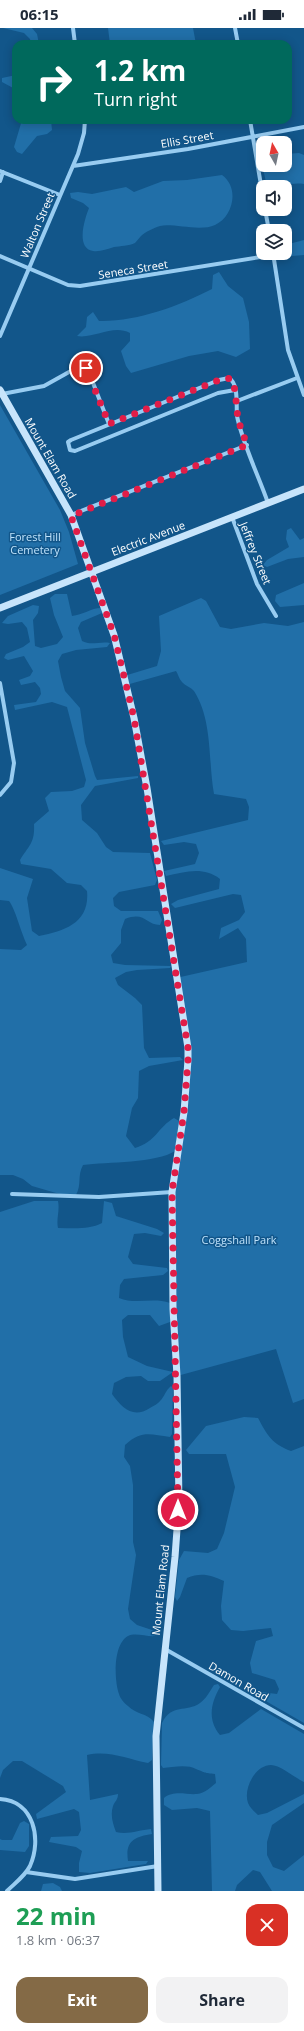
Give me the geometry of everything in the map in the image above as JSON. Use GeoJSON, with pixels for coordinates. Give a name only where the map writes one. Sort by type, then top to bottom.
{"type":"FeatureCollection","features":[{"type":"Feature","properties":{"kind":"main road","name":"Mount Elam Road"},"geometry":{"type":"LineString","coordinates":[[1,392],[71,516],[81,538],[90,572],[114,635],[134,718],[188,1048],[184,1112],[172,1192],[173,1309],[177,1376],[179,1502],[175,1557],[156,1736],[158,1891]]}},
{"type":"Feature","properties":{"kind":"main road","name":"Electric Avenue"},"geometry":{"type":"LineString","coordinates":[[0,608],[304,489]]}},
{"type":"Feature","properties":{"kind":"street"},"geometry":{"type":"LineString","coordinates":[[73,28],[74,40]]}},
{"type":"Feature","properties":{"kind":"street"},"geometry":{"type":"LineString","coordinates":[[235,28],[237,40]]}},
{"type":"Feature","properties":{"kind":"street","name":"Walton Street"},"geometry":{"type":"LineString","coordinates":[[0,336],[73,166],[82,141],[84,124]]}},
{"type":"Feature","properties":{"kind":"street"},"geometry":{"type":"LineString","coordinates":[[250,124],[260,180]]}},
{"type":"Feature","properties":{"kind":"street","name":"Ellis Street"},"geometry":{"type":"LineString","coordinates":[[73,166],[127,159],[304,127]]}},
{"type":"Feature","properties":{"kind":"street"},"geometry":{"type":"LineString","coordinates":[[0,181],[2,172],[60,195]]}},
{"type":"Feature","properties":{"kind":"street","name":"Seneca Street"},"geometry":{"type":"LineString","coordinates":[[0,256],[29,267],[68,285],[80,286],[256,257]]}},
{"type":"Feature","properties":{"kind":"street"},"geometry":{"type":"LineString","coordinates":[[274,260],[287,344],[297,378],[304,395]]}},
{"type":"Feature","properties":{"kind":"street"},"geometry":{"type":"LineString","coordinates":[[1,392],[44,386],[78,367],[84,366],[88,370],[109,424]]}},
{"type":"Feature","properties":{"kind":"street"},"geometry":{"type":"LineString","coordinates":[[235,390],[218,393],[75,451],[69,449],[68,444],[70,440],[219,380],[226,378],[231,379],[235,390],[237,401],[238,420],[268,503]]}},
{"type":"Feature","properties":{"kind":"street"},"geometry":{"type":"LineString","coordinates":[[237,401],[297,378]]}},
{"type":"Feature","properties":{"kind":"street"},"geometry":{"type":"LineString","coordinates":[[71,516],[247,445]]}},
{"type":"Feature","properties":{"kind":"street","name":"Jeffrey Street"},"geometry":{"type":"LineString","coordinates":[[232,517],[257,584],[276,616]]}},
{"type":"Feature","properties":{"kind":"street"},"geometry":{"type":"LineString","coordinates":[[0,683],[14,763],[11,782],[0,795]]}},
{"type":"Feature","properties":{"kind":"street"},"geometry":{"type":"LineString","coordinates":[[12,1194],[92,1197],[172,1192]]}},
{"type":"Feature","properties":{"kind":"street","name":"Damon Road"},"geometry":{"type":"LineString","coordinates":[[165,1649],[304,1728]]}},
{"type":"Feature","properties":{"kind":"street"},"geometry":{"type":"LineString","coordinates":[[0,1799],[9,1800],[20,1806],[32,1821],[35,1840],[31,1861],[26,1872],[7,1891]]}},
{"type":"Feature","properties":{"kind":"street"},"geometry":{"type":"LineString","coordinates":[[26,1872],[75,1879],[158,1866]]}},
{"type":"Feature","properties":{"kind":"green space"},"geometry":{"type":"Polygon","coordinates":[[[3,28],[32,28],[37,34],[38,40],[30,40],[24,33],[3,28]]]}},
{"type":"Feature","properties":{"kind":"green space"},"geometry":{"type":"Polygon","coordinates":[[[108,28],[193,28],[195,40],[110,40],[108,28]]]}},
{"type":"Feature","properties":{"kind":"green space"},"geometry":{"type":"Polygon","coordinates":[[[12,76],[12,87],[2,82],[2,78],[12,76]]]}},
{"type":"Feature","properties":{"kind":"green space"},"geometry":{"type":"Polygon","coordinates":[[[21,124],[51,124],[52,130],[47,134],[37,136],[22,154],[17,152],[14,147],[21,124]]]}},
{"type":"Feature","properties":{"kind":"green space"},"geometry":{"type":"Polygon","coordinates":[[[299,153],[304,155],[304,184],[292,184],[292,180],[266,180],[264,172],[292,172],[292,154],[299,153]]]}},
{"type":"Feature","properties":{"kind":"green space"},"geometry":{"type":"Polygon","coordinates":[[[222,175],[231,187],[232,202],[226,216],[215,225],[202,228],[165,225],[160,226],[145,233],[135,243],[101,251],[87,249],[84,244],[83,232],[85,219],[89,208],[83,203],[71,198],[70,193],[78,192],[92,194],[126,187],[134,192],[163,181],[187,180],[222,175]]]}},
{"type":"Feature","properties":{"kind":"green space"},"geometry":{"type":"Polygon","coordinates":[[[304,240],[304,255],[292,256],[292,243],[304,240]]]}},
{"type":"Feature","properties":{"kind":"green space"},"geometry":{"type":"Polygon","coordinates":[[[219,272],[228,286],[243,298],[249,322],[250,349],[236,357],[218,351],[189,356],[131,373],[126,366],[121,351],[130,341],[130,333],[117,330],[90,336],[77,336],[86,327],[87,317],[93,312],[99,321],[113,321],[157,312],[212,289],[213,275],[219,272]]]}},
{"type":"Feature","properties":{"kind":"green space","name":"Forest Hill Cemetery"},"geometry":{"type":"Polygon","coordinates":[[[0,405],[60,510],[69,532],[78,564],[0,595],[0,405]]]}},
{"type":"Feature","properties":{"kind":"green space"},"geometry":{"type":"Polygon","coordinates":[[[291,528],[300,540],[304,538],[304,557],[288,559],[267,567],[263,565],[267,560],[289,547],[286,539],[287,530],[291,528]]]}},
{"type":"Feature","properties":{"kind":"green space"},"geometry":{"type":"Polygon","coordinates":[[[304,583],[304,605],[280,607],[275,601],[276,595],[304,583]]]}},
{"type":"Feature","properties":{"kind":"green space"},"geometry":{"type":"Polygon","coordinates":[[[55,594],[67,594],[72,616],[101,608],[102,613],[81,622],[78,628],[82,641],[89,643],[110,643],[107,647],[76,650],[62,654],[58,661],[65,691],[80,708],[85,743],[95,776],[97,780],[138,776],[138,778],[95,786],[81,805],[82,820],[97,833],[106,847],[113,852],[150,853],[157,880],[155,885],[119,892],[113,898],[114,906],[121,911],[158,911],[162,920],[160,925],[151,923],[141,917],[125,919],[121,930],[121,943],[111,955],[113,963],[125,965],[171,966],[170,968],[126,972],[115,978],[118,985],[142,1005],[144,1048],[149,1058],[180,1057],[183,1060],[149,1066],[139,1071],[138,1098],[132,1108],[126,1136],[135,1148],[148,1142],[174,1118],[179,1121],[175,1151],[167,1155],[144,1160],[83,1165],[76,1195],[63,1195],[32,1186],[23,1179],[13,1175],[0,1175],[0,949],[21,950],[27,945],[11,904],[9,901],[0,900],[0,868],[33,879],[27,898],[32,931],[39,936],[67,928],[80,918],[85,910],[87,902],[87,891],[81,885],[67,883],[51,869],[21,864],[20,860],[29,847],[34,836],[34,824],[49,811],[45,798],[51,792],[72,791],[84,787],[86,780],[67,707],[52,702],[15,710],[14,705],[36,702],[41,694],[40,688],[35,682],[21,685],[19,680],[30,676],[33,671],[24,656],[8,660],[4,658],[6,654],[23,647],[30,642],[27,628],[22,622],[8,624],[2,623],[8,616],[33,605],[39,606],[38,613],[33,620],[35,646],[41,648],[57,644],[63,637],[54,615],[50,598],[55,594]]]}},
{"type":"Feature","properties":{"kind":"green space","name":"Coggshall Park"},"geometry":{"type":"Polygon","coordinates":[[[201,598],[206,601],[220,627],[231,629],[264,623],[288,626],[304,622],[304,1399],[293,1403],[276,1349],[177,1376],[172,1192],[188,1060],[176,978],[247,962],[246,939],[238,928],[219,939],[221,928],[239,920],[245,912],[241,895],[233,894],[175,908],[171,904],[178,900],[219,889],[220,879],[207,872],[200,871],[166,876],[164,871],[195,864],[199,853],[196,844],[184,842],[164,845],[161,841],[248,820],[249,807],[246,799],[214,794],[209,741],[204,715],[194,691],[182,682],[176,671],[126,685],[124,676],[157,666],[161,651],[159,616],[201,598]]]}},
{"type":"Feature","properties":{"kind":"green space"},"geometry":{"type":"Polygon","coordinates":[[[34,1201],[58,1201],[58,1228],[86,1228],[102,1223],[104,1201],[112,1203],[116,1216],[157,1229],[164,1233],[161,1236],[145,1233],[134,1234],[128,1257],[133,1264],[167,1268],[168,1271],[163,1275],[124,1279],[120,1285],[119,1298],[131,1301],[164,1301],[170,1303],[170,1322],[159,1326],[150,1315],[128,1315],[122,1320],[123,1337],[128,1357],[147,1366],[173,1372],[160,1381],[148,1381],[141,1376],[126,1377],[114,1383],[112,1394],[120,1404],[128,1410],[138,1412],[144,1411],[157,1404],[171,1386],[173,1388],[172,1434],[170,1437],[146,1434],[136,1437],[125,1445],[124,1457],[130,1466],[133,1485],[133,1542],[136,1555],[128,1609],[130,1619],[137,1625],[155,1631],[155,1636],[134,1634],[123,1640],[117,1654],[116,1680],[121,1699],[131,1709],[148,1717],[154,1722],[152,1760],[148,1763],[110,1754],[87,1755],[90,1800],[118,1794],[112,1813],[116,1832],[129,1833],[151,1829],[152,1834],[132,1841],[127,1854],[128,1861],[148,1861],[146,1864],[90,1873],[79,1872],[79,1863],[82,1851],[76,1847],[49,1842],[51,1837],[78,1836],[81,1830],[79,1812],[74,1809],[37,1819],[36,1814],[66,1792],[63,1786],[22,1761],[13,1761],[3,1770],[0,1778],[0,1212],[34,1201]]]}},
{"type":"Feature","properties":{"kind":"green space"},"geometry":{"type":"Polygon","coordinates":[[[244,1417],[258,1418],[271,1438],[284,1448],[291,1451],[304,1446],[304,1723],[264,1700],[260,1695],[261,1692],[277,1694],[279,1689],[275,1680],[252,1673],[250,1663],[256,1641],[273,1636],[271,1628],[243,1631],[231,1630],[222,1620],[221,1606],[224,1581],[206,1575],[192,1576],[187,1578],[177,1601],[175,1597],[179,1560],[184,1551],[208,1553],[217,1549],[224,1533],[235,1487],[226,1454],[189,1454],[186,1450],[206,1426],[244,1417]]]}},
{"type":"Feature","properties":{"kind":"green space"},"geometry":{"type":"Polygon","coordinates":[[[218,1684],[220,1687],[214,1699],[212,1717],[213,1723],[220,1735],[229,1733],[261,1709],[304,1734],[304,1782],[279,1767],[271,1765],[265,1766],[255,1773],[247,1791],[247,1797],[249,1805],[258,1815],[267,1813],[304,1794],[304,1803],[272,1825],[267,1842],[267,1855],[273,1867],[284,1871],[304,1855],[304,1891],[272,1891],[260,1872],[253,1870],[237,1885],[235,1891],[212,1891],[210,1811],[197,1808],[172,1810],[164,1805],[164,1798],[172,1794],[200,1793],[208,1790],[216,1783],[215,1774],[205,1773],[193,1767],[180,1766],[163,1768],[161,1765],[162,1723],[166,1717],[170,1713],[180,1709],[190,1708],[200,1703],[214,1685],[218,1684]]]}},
{"type":"Feature","properties":{"kind":"green space"},"geometry":{"type":"Polygon","coordinates":[[[24,1821],[29,1824],[29,1846],[25,1852],[0,1850],[0,1839],[12,1840],[20,1823],[24,1821]]]}},
{"type":"Feature","properties":{"kind":"green space"},"geometry":{"type":"Polygon","coordinates":[[[53,1883],[60,1887],[62,1891],[41,1891],[43,1884],[53,1883]]]}},
{"type":"Feature","properties":{"kind":"route"},"geometry":{"type":"LineString","coordinates":[[86,368],[109,424],[219,380],[229,378],[233,382],[237,401],[238,420],[247,445],[71,516],[81,538],[90,572],[114,635],[134,718],[147,788],[188,1048],[184,1112],[172,1192],[173,1309],[177,1376],[178,1510]]}}]}
